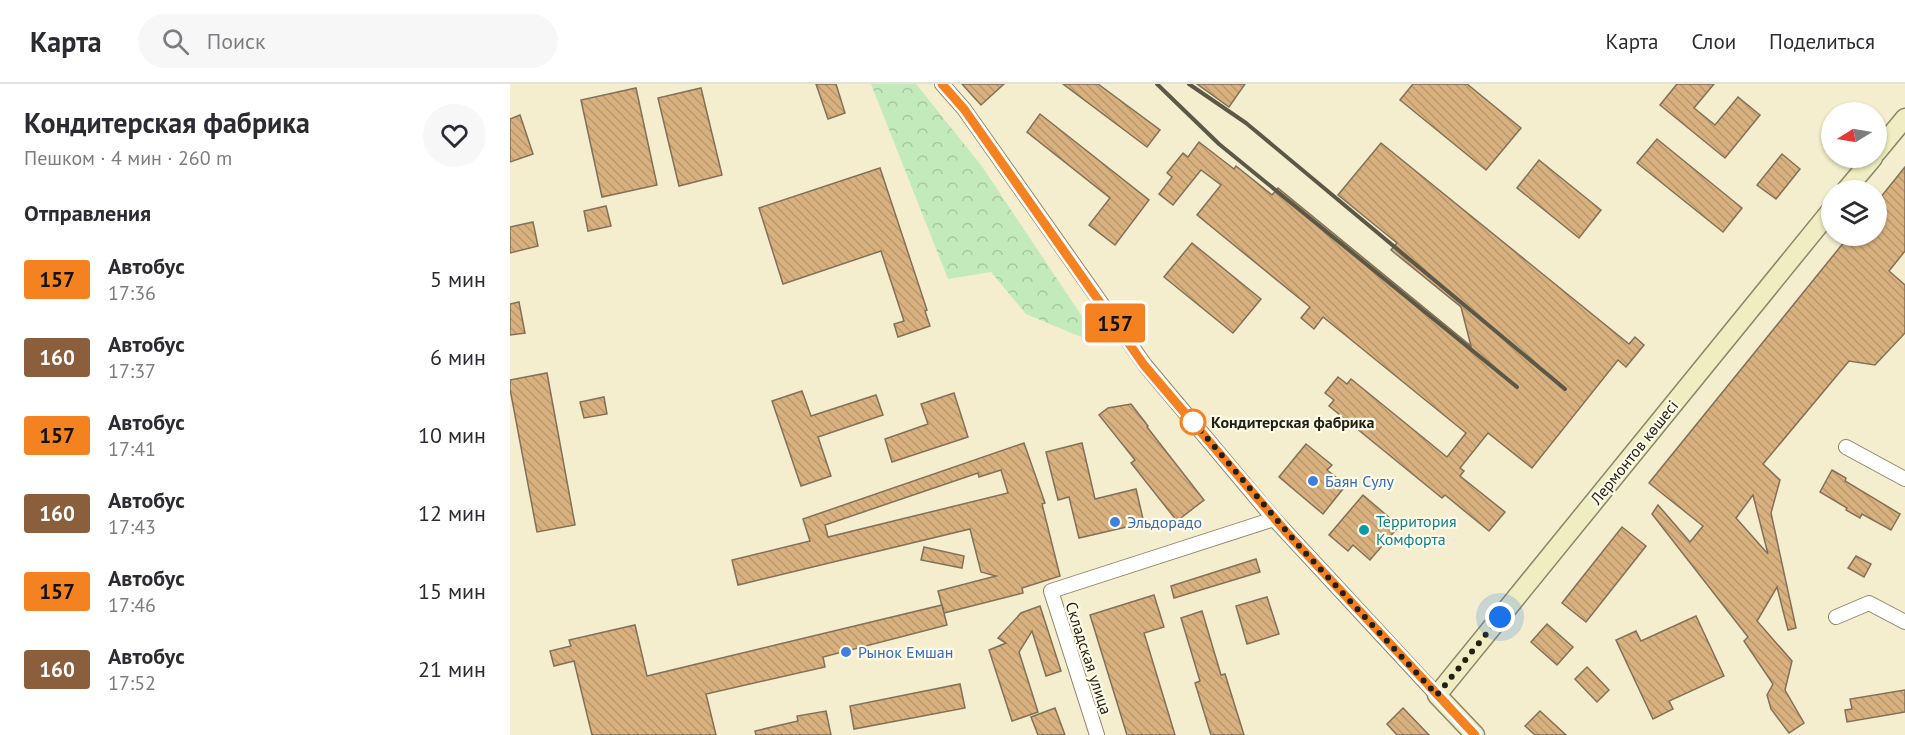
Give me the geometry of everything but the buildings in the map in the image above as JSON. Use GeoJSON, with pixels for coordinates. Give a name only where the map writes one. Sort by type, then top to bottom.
{"type":"FeatureCollection","features":[{"type":"Feature","properties":{"kind":"street"},"geometry":{"type":"LineString","coordinates":[[942,84],[964,109],[1144,365],[1274,519],[1475,735]]}},
{"type":"Feature","properties":{"kind":"street"},"geometry":{"type":"LineString","coordinates":[[1887,140],[1905,118]]}},
{"type":"Feature","properties":{"kind":"street"},"geometry":{"type":"LineString","coordinates":[[1854,180],[1865,168]]}},
{"type":"Feature","properties":{"kind":"street","name":"Лермонтов көшесі"},"geometry":{"type":"LineString","coordinates":[[1437,695],[1821,223]]}},
{"type":"Feature","properties":{"kind":"street"},"geometry":{"type":"LineString","coordinates":[[1846,447],[1905,479]]}},
{"type":"Feature","properties":{"kind":"street","name":"Складская улица"},"geometry":{"type":"LineString","coordinates":[[1096,735],[1051,591],[1274,519]]}},
{"type":"Feature","properties":{"kind":"street"},"geometry":{"type":"LineString","coordinates":[[1836,618],[1869,603],[1905,622]]}},
{"type":"Feature","properties":{"kind":"green space"},"geometry":{"type":"Polygon","coordinates":[[[871,84],[916,84],[981,165],[1091,330],[1081,337],[1026,314],[991,272],[948,279],[871,84]]]}},
{"type":"Feature","properties":{"kind":"railway"},"geometry":{"type":"LineString","coordinates":[[1157,84],[1219,144],[1517,387]]}},
{"type":"Feature","properties":{"kind":"railway"},"geometry":{"type":"LineString","coordinates":[[1189,84],[1246,123],[1565,389]]}},
{"type":"Feature","properties":{"kind":"bus line","name":"157"},"geometry":{"type":"LineString","coordinates":[[942,84],[964,109],[1144,365],[1287,533],[1475,735]]}},
{"type":"Feature","properties":{"kind":"place","name":"Кондитерская фабрика"},"geometry":{"type":"Point","coordinates":[1193,422]}},
{"type":"Feature","properties":{"kind":"place","name":"Баян Сулу"},"geometry":{"type":"Point","coordinates":[1313,481]}},
{"type":"Feature","properties":{"kind":"place","name":"Эльдорадо"},"geometry":{"type":"Point","coordinates":[1115,522]}},
{"type":"Feature","properties":{"kind":"place","name":"Территория Комфорта"},"geometry":{"type":"Point","coordinates":[1364,530]}},
{"type":"Feature","properties":{"kind":"place","name":"Рынок Емшан"},"geometry":{"type":"Point","coordinates":[846,652]}},
{"type":"Feature","properties":{"kind":"route"},"geometry":{"type":"LineString","coordinates":[[1193,422],[1190,418],[1274,519],[1437,695],[1500,617]]}}]}
